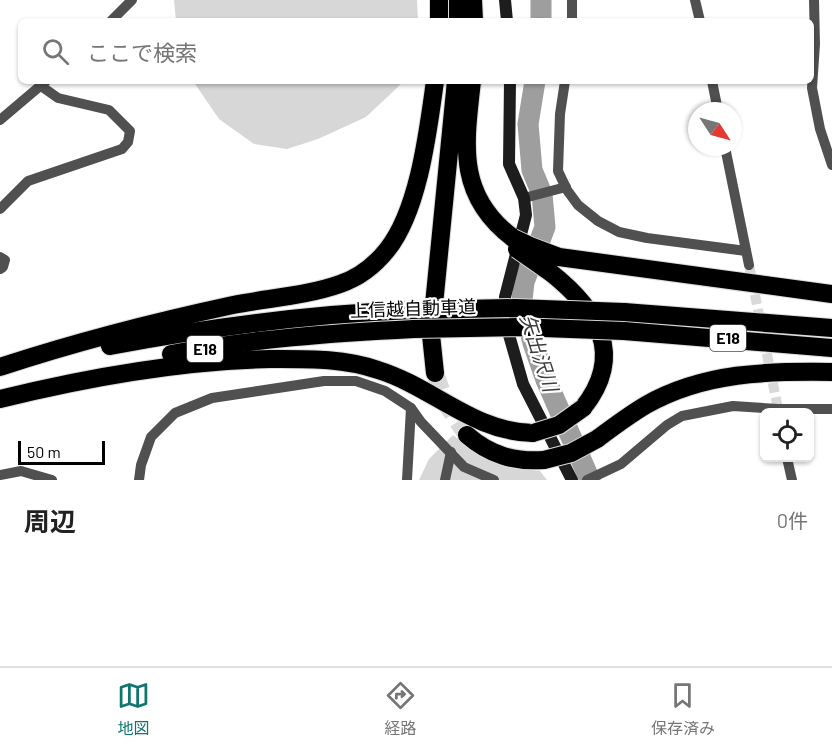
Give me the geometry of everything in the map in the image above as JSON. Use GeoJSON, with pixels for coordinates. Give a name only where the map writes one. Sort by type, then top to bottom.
{"type":"FeatureCollection","features":[{"type":"Feature","properties":{"kind":"highway"},"geometry":{"type":"LineString","coordinates":[[439,0],[439,18]]}},
{"type":"Feature","properties":{"kind":"highway"},"geometry":{"type":"LineString","coordinates":[[458,0],[458,18]]}},
{"type":"Feature","properties":{"kind":"highway"},"geometry":{"type":"LineString","coordinates":[[473,0],[474,18]]}},
{"type":"Feature","properties":{"kind":"highway"},"geometry":{"type":"LineString","coordinates":[[0,369],[150,324],[237,304],[321,290],[342,284],[359,275],[387,250],[405,217],[422,157],[434,84]]}},
{"type":"Feature","properties":{"kind":"highway"},"geometry":{"type":"LineString","coordinates":[[435,373],[430,335],[456,84]]}},
{"type":"Feature","properties":{"kind":"highway"},"geometry":{"type":"LineString","coordinates":[[472,84],[467,150],[473,188],[479,206],[488,221],[512,241],[555,264],[832,294]]}},
{"type":"Feature","properties":{"kind":"highway"},"geometry":{"type":"LineString","coordinates":[[0,399],[92,378],[162,366],[232,360],[338,360],[379,370],[417,386],[489,426],[504,431],[533,433],[559,425],[583,408],[600,380],[604,364],[605,348],[602,333],[584,303],[555,264]]}},
{"type":"Feature","properties":{"kind":"highway","name":"上信越自動車道"},"geometry":{"type":"LineString","coordinates":[[0,369],[106,346],[222,326],[301,316],[412,310],[515,308],[624,312],[832,328]]}},
{"type":"Feature","properties":{"kind":"highway","name":"上信越自動車道"},"geometry":{"type":"LineString","coordinates":[[0,393],[106,367],[186,351],[303,336],[414,329],[517,327],[624,331],[832,348]]}},
{"type":"Feature","properties":{"kind":"highway"},"geometry":{"type":"LineString","coordinates":[[467,435],[496,455],[529,461],[544,460],[571,453],[597,439],[647,404],[697,383],[744,374],[832,372]]}},
{"type":"Feature","properties":{"kind":"street"},"geometry":{"type":"LineString","coordinates":[[114,18],[132,0]]}},
{"type":"Feature","properties":{"kind":"street"},"geometry":{"type":"LineString","coordinates":[[505,0],[507,18]]}},
{"type":"Feature","properties":{"kind":"street"},"geometry":{"type":"LineString","coordinates":[[572,0],[572,18]]}},
{"type":"Feature","properties":{"kind":"street"},"geometry":{"type":"LineString","coordinates":[[695,0],[699,18]]}},
{"type":"Feature","properties":{"kind":"street"},"geometry":{"type":"LineString","coordinates":[[814,0],[814,59]]}},
{"type":"Feature","properties":{"kind":"street"},"geometry":{"type":"LineString","coordinates":[[0,120],[44,84],[58,98],[109,111],[130,131],[128,142],[122,149],[28,181],[0,209]]}},
{"type":"Feature","properties":{"kind":"street"},"geometry":{"type":"LineString","coordinates":[[510,84],[509,164],[528,197],[526,215],[505,297],[505,321],[523,384],[572,480]]}},
{"type":"Feature","properties":{"kind":"street"},"geometry":{"type":"LineString","coordinates":[[565,84],[560,114],[558,171],[563,188],[578,205],[598,221],[620,232],[647,238],[746,251]]}},
{"type":"Feature","properties":{"kind":"street"},"geometry":{"type":"LineString","coordinates":[[713,84],[716,102]]}},
{"type":"Feature","properties":{"kind":"street"},"geometry":{"type":"LineString","coordinates":[[812,84],[820,129],[832,165]]}},
{"type":"Feature","properties":{"kind":"street"},"geometry":{"type":"LineString","coordinates":[[727,156],[749,265]]}},
{"type":"Feature","properties":{"kind":"street"},"geometry":{"type":"LineString","coordinates":[[528,197],[563,188]]}},
{"type":"Feature","properties":{"kind":"street"},"geometry":{"type":"LineString","coordinates":[[0,257],[4,260],[3,267],[0,269]]}},
{"type":"Feature","properties":{"kind":"street"},"geometry":{"type":"LineString","coordinates":[[139,480],[141,465],[151,437],[175,413],[212,398],[324,381],[356,381],[385,391],[411,408],[421,422],[464,467],[494,480]]}},
{"type":"Feature","properties":{"kind":"street"},"geometry":{"type":"LineString","coordinates":[[587,480],[621,464],[667,425],[682,416],[734,406],[760,409]]}},
{"type":"Feature","properties":{"kind":"street"},"geometry":{"type":"LineString","coordinates":[[407,480],[411,408]]}},
{"type":"Feature","properties":{"kind":"street"},"geometry":{"type":"LineString","coordinates":[[814,410],[832,409]]}},
{"type":"Feature","properties":{"kind":"street"},"geometry":{"type":"LineString","coordinates":[[445,480],[451,452]]}},
{"type":"Feature","properties":{"kind":"street"},"geometry":{"type":"LineString","coordinates":[[789,462],[792,480]]}},
{"type":"Feature","properties":{"kind":"street"},"geometry":{"type":"LineString","coordinates":[[0,476],[21,471],[52,480]]}},
{"type":"Feature","properties":{"kind":"shaded area"},"geometry":{"type":"Polygon","coordinates":[[[174,0],[417,0],[418,18],[176,18],[174,0]]]}},
{"type":"Feature","properties":{"kind":"shaded area"},"geometry":{"type":"Polygon","coordinates":[[[195,84],[400,84],[366,117],[318,139],[287,149],[254,144],[219,119],[195,84]]]}},
{"type":"Feature","properties":{"kind":"shaded area"},"geometry":{"type":"Polygon","coordinates":[[[453,435],[484,456],[514,467],[540,471],[547,480],[419,480],[429,459],[453,435]]]}},
{"type":"Feature","properties":{"kind":"waterway","name":"矢出沢川"},"geometry":{"type":"LineString","coordinates":[[541,0],[541,18]]}},
{"type":"Feature","properties":{"kind":"waterway","name":"矢出沢川"},"geometry":{"type":"LineString","coordinates":[[535,84],[528,124],[532,170],[542,194],[545,227],[524,282],[522,300],[533,343],[546,380],[590,480]]}},
{"type":"Feature","properties":{"kind":"tunnel"},"geometry":{"type":"LineString","coordinates":[[749,265],[778,408]]}},
{"type":"Feature","properties":{"kind":"tunnel"},"geometry":{"type":"LineString","coordinates":[[435,373],[445,402],[467,435]]}}]}
